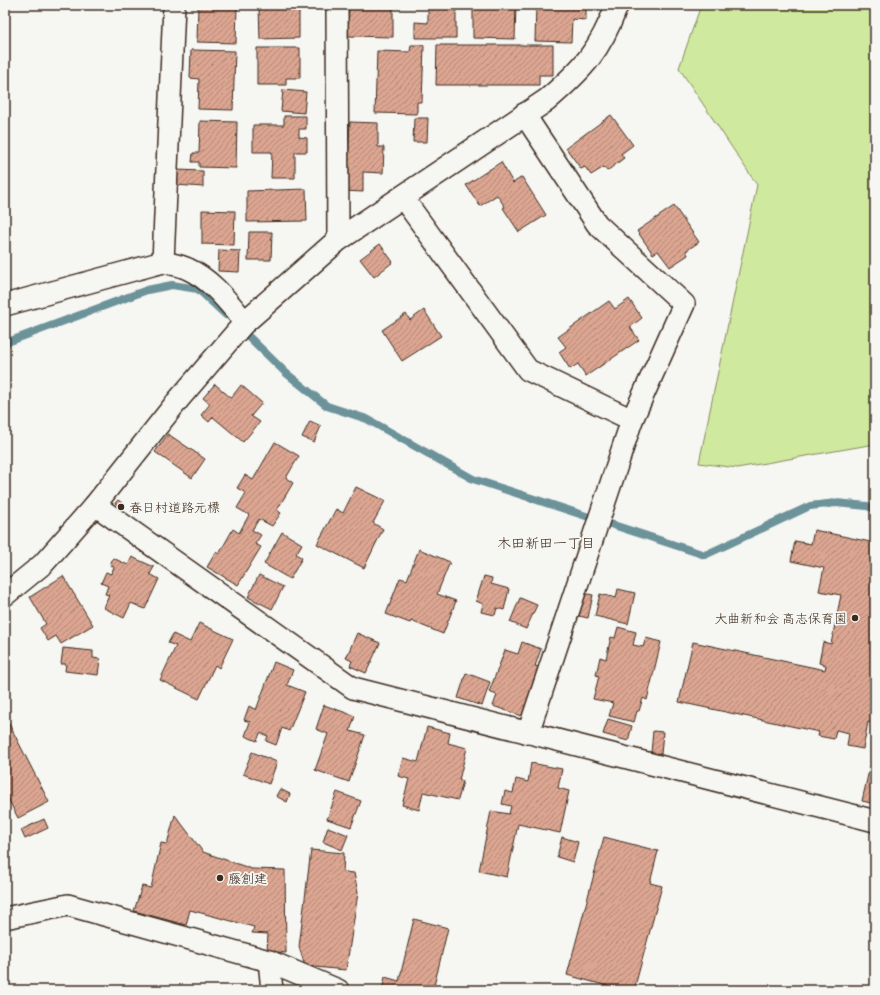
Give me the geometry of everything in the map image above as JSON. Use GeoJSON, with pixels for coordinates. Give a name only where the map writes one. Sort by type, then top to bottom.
{"type":"FeatureCollection","features":[{"type":"Feature","properties":{"kind":"street"},"geometry":{"type":"LineString","coordinates":[[164,262],[174,5]]}},
{"type":"Feature","properties":{"kind":"street"},"geometry":{"type":"LineString","coordinates":[[337,5],[338,240]]}},
{"type":"Feature","properties":{"kind":"street"},"geometry":{"type":"LineString","coordinates":[[5,595],[43,564],[95,505],[179,399],[243,323],[338,240],[403,198],[524,114],[547,100],[593,56],[608,29],[617,5]]}},
{"type":"Feature","properties":{"kind":"street"},"geometry":{"type":"LineString","coordinates":[[524,114],[597,224],[684,304],[632,420],[528,733]]}},
{"type":"Feature","properties":{"kind":"street"},"geometry":{"type":"LineString","coordinates":[[403,198],[528,370],[632,420]]}},
{"type":"Feature","properties":{"kind":"street"},"geometry":{"type":"LineString","coordinates":[[5,305],[164,262],[187,268],[204,279],[219,292],[243,323]]}},
{"type":"Feature","properties":{"kind":"street"},"geometry":{"type":"LineString","coordinates":[[95,505],[353,688],[875,821]]}},
{"type":"Feature","properties":{"kind":"street"},"geometry":{"type":"LineString","coordinates":[[5,918],[68,906],[269,961],[338,990]]}},
{"type":"Feature","properties":{"kind":"street"},"geometry":{"type":"LineString","coordinates":[[269,961],[272,990]]}},
{"type":"Feature","properties":{"kind":"green space"},"geometry":{"type":"Polygon","coordinates":[[[701,5],[875,5],[875,444],[737,468],[699,463],[757,185],[679,68],[701,5]]]}},
{"type":"Feature","properties":{"kind":"building"},"geometry":{"type":"Polygon","coordinates":[[[198,5],[237,5],[236,43],[197,42],[198,5]]]}},
{"type":"Feature","properties":{"kind":"building"},"geometry":{"type":"Polygon","coordinates":[[[264,5],[299,5],[299,38],[260,39],[259,7],[264,7],[264,5]]]}},
{"type":"Feature","properties":{"kind":"building"},"geometry":{"type":"Polygon","coordinates":[[[349,5],[393,5],[393,37],[348,36],[349,5]]]}},
{"type":"Feature","properties":{"kind":"building"},"geometry":{"type":"Polygon","coordinates":[[[398,5],[419,5],[419,7],[398,7],[398,5]]]}},
{"type":"Feature","properties":{"kind":"building"},"geometry":{"type":"Polygon","coordinates":[[[425,5],[456,5],[456,38],[415,38],[415,22],[428,23],[428,7],[425,7],[425,5]]]}},
{"type":"Feature","properties":{"kind":"building"},"geometry":{"type":"Polygon","coordinates":[[[473,5],[516,5],[515,39],[473,38],[473,5]]]}},
{"type":"Feature","properties":{"kind":"building"},"geometry":{"type":"Polygon","coordinates":[[[536,5],[586,5],[586,20],[572,19],[571,42],[535,41],[536,5]]]}},
{"type":"Feature","properties":{"kind":"building"},"geometry":{"type":"Polygon","coordinates":[[[411,45],[424,45],[422,102],[417,102],[417,114],[375,113],[377,51],[410,52],[411,45]]]}},
{"type":"Feature","properties":{"kind":"building"},"geometry":{"type":"Polygon","coordinates":[[[437,45],[553,45],[553,75],[539,75],[539,85],[436,85],[437,45]]]}},
{"type":"Feature","properties":{"kind":"building"},"geometry":{"type":"Polygon","coordinates":[[[257,48],[300,48],[300,78],[286,78],[286,85],[257,85],[257,48]]]}},
{"type":"Feature","properties":{"kind":"building"},"geometry":{"type":"Polygon","coordinates":[[[191,50],[235,51],[233,110],[198,109],[199,79],[190,78],[191,50]]]}},
{"type":"Feature","properties":{"kind":"building"},"geometry":{"type":"Polygon","coordinates":[[[283,90],[306,92],[304,113],[281,111],[283,90]]]}},
{"type":"Feature","properties":{"kind":"building"},"geometry":{"type":"Polygon","coordinates":[[[611,115],[633,145],[621,154],[624,158],[607,171],[604,167],[591,175],[585,167],[581,169],[566,148],[611,115]]]}},
{"type":"Feature","properties":{"kind":"building"},"geometry":{"type":"Polygon","coordinates":[[[284,116],[306,116],[306,129],[299,129],[299,137],[307,138],[307,152],[295,152],[295,178],[271,178],[272,152],[253,152],[253,125],[284,125],[284,116]]]}},
{"type":"Feature","properties":{"kind":"building"},"geometry":{"type":"Polygon","coordinates":[[[414,118],[428,118],[427,142],[413,142],[414,118]]]}},
{"type":"Feature","properties":{"kind":"building"},"geometry":{"type":"Polygon","coordinates":[[[200,121],[237,122],[236,168],[199,167],[199,162],[192,162],[193,153],[199,153],[200,121]]]}},
{"type":"Feature","properties":{"kind":"building"},"geometry":{"type":"Polygon","coordinates":[[[350,122],[378,123],[378,147],[384,147],[383,173],[363,172],[363,192],[343,191],[344,165],[348,166],[350,122]]]}},
{"type":"Feature","properties":{"kind":"building"},"geometry":{"type":"Polygon","coordinates":[[[501,162],[513,183],[522,177],[546,215],[519,232],[503,208],[505,207],[497,195],[480,206],[466,185],[501,162]]]}},
{"type":"Feature","properties":{"kind":"building"},"geometry":{"type":"Polygon","coordinates":[[[177,170],[203,171],[203,187],[176,185],[177,170]]]}},
{"type":"Feature","properties":{"kind":"building"},"geometry":{"type":"Polygon","coordinates":[[[306,189],[307,221],[247,222],[247,191],[306,189]]]}},
{"type":"Feature","properties":{"kind":"building"},"geometry":{"type":"Polygon","coordinates":[[[674,206],[699,242],[686,251],[688,255],[670,267],[658,251],[653,254],[637,231],[674,206]]]}},
{"type":"Feature","properties":{"kind":"building"},"geometry":{"type":"Polygon","coordinates":[[[202,210],[235,211],[234,245],[202,244],[202,210]]]}},
{"type":"Feature","properties":{"kind":"building"},"geometry":{"type":"Polygon","coordinates":[[[249,232],[272,232],[271,260],[248,260],[249,232]]]}},
{"type":"Feature","properties":{"kind":"building"},"geometry":{"type":"Polygon","coordinates":[[[380,244],[393,262],[374,277],[360,259],[380,244]]]}},
{"type":"Feature","properties":{"kind":"building"},"geometry":{"type":"Polygon","coordinates":[[[219,250],[240,251],[239,272],[218,271],[219,250]]]}},
{"type":"Feature","properties":{"kind":"building"},"geometry":{"type":"Polygon","coordinates":[[[629,299],[642,318],[630,327],[639,340],[586,376],[578,364],[570,369],[559,352],[566,347],[558,337],[609,301],[615,309],[629,299]]]}},
{"type":"Feature","properties":{"kind":"building"},"geometry":{"type":"Polygon","coordinates":[[[424,310],[441,336],[402,361],[382,330],[406,314],[410,320],[424,310]]]}},
{"type":"Feature","properties":{"kind":"building"},"geometry":{"type":"Polygon","coordinates":[[[215,384],[231,398],[241,385],[262,403],[251,416],[260,422],[243,442],[213,417],[209,422],[201,415],[210,404],[203,398],[215,384]]]}},
{"type":"Feature","properties":{"kind":"building"},"geometry":{"type":"Polygon","coordinates":[[[310,421],[321,426],[314,442],[302,437],[310,421]]]}},
{"type":"Feature","properties":{"kind":"building"},"geometry":{"type":"Polygon","coordinates":[[[168,434],[205,459],[192,478],[155,452],[168,434]]]}},
{"type":"Feature","properties":{"kind":"building"},"geometry":{"type":"Polygon","coordinates":[[[275,442],[299,456],[286,478],[293,483],[277,510],[281,513],[272,526],[259,519],[252,530],[261,535],[255,544],[261,547],[238,585],[207,567],[216,552],[219,554],[233,529],[239,533],[249,515],[237,508],[246,493],[237,488],[245,475],[253,480],[275,442]]]}},
{"type":"Feature","properties":{"kind":"building"},"geometry":{"type":"Polygon","coordinates":[[[356,487],[385,501],[373,523],[383,529],[364,568],[317,544],[336,509],[343,513],[356,487]]]}},
{"type":"Feature","properties":{"kind":"building"},"geometry":{"type":"Polygon","coordinates":[[[118,500],[122,503],[119,506],[115,503],[118,500]]]}},
{"type":"Feature","properties":{"kind":"building","name":"大曲新和会 高志保育園"},"geometry":{"type":"Polygon","coordinates":[[[814,530],[875,543],[875,704],[871,723],[868,722],[863,749],[847,746],[849,733],[836,730],[834,739],[818,736],[819,732],[679,702],[693,642],[825,670],[826,665],[819,663],[823,642],[831,644],[841,595],[819,591],[824,568],[791,561],[795,541],[811,544],[814,530]]]}},
{"type":"Feature","properties":{"kind":"building"},"geometry":{"type":"Polygon","coordinates":[[[282,532],[302,544],[296,554],[302,558],[290,579],[264,564],[282,532]]]}},
{"type":"Feature","properties":{"kind":"building"},"geometry":{"type":"Polygon","coordinates":[[[419,549],[450,562],[437,594],[456,601],[443,634],[411,621],[410,623],[386,614],[400,578],[407,580],[419,549]]]}},
{"type":"Feature","properties":{"kind":"building"},"geometry":{"type":"Polygon","coordinates":[[[132,557],[154,567],[150,574],[159,579],[145,609],[131,603],[124,618],[104,608],[109,595],[105,594],[108,586],[101,583],[106,572],[111,574],[114,567],[110,565],[113,558],[128,565],[132,557]]]}},
{"type":"Feature","properties":{"kind":"building"},"geometry":{"type":"Polygon","coordinates":[[[259,575],[283,587],[272,609],[248,597],[259,575]]]}},
{"type":"Feature","properties":{"kind":"building"},"geometry":{"type":"Polygon","coordinates":[[[63,576],[93,625],[61,644],[56,636],[48,641],[40,628],[46,624],[30,597],[63,576]]]}},
{"type":"Feature","properties":{"kind":"building"},"geometry":{"type":"Polygon","coordinates":[[[484,576],[492,578],[491,584],[509,589],[504,610],[497,608],[495,615],[481,612],[483,604],[476,601],[484,576]]]}},
{"type":"Feature","properties":{"kind":"building"},"geometry":{"type":"Polygon","coordinates":[[[618,589],[635,593],[628,624],[595,616],[600,594],[616,598],[618,589]]]}},
{"type":"Feature","properties":{"kind":"building"},"geometry":{"type":"Polygon","coordinates":[[[583,593],[593,595],[588,618],[579,616],[583,593]]]}},
{"type":"Feature","properties":{"kind":"building"},"geometry":{"type":"Polygon","coordinates":[[[520,598],[537,605],[526,629],[510,622],[520,598]]]}},
{"type":"Feature","properties":{"kind":"building"},"geometry":{"type":"Polygon","coordinates":[[[199,623],[233,639],[219,668],[215,665],[199,699],[160,680],[176,646],[168,643],[173,634],[190,642],[199,623]]]}},
{"type":"Feature","properties":{"kind":"building"},"geometry":{"type":"Polygon","coordinates":[[[618,627],[636,632],[633,645],[643,647],[646,638],[661,642],[647,700],[643,698],[634,722],[609,716],[613,703],[593,699],[599,676],[596,675],[600,657],[606,659],[611,637],[615,638],[618,627]]]}},
{"type":"Feature","properties":{"kind":"building"},"geometry":{"type":"Polygon","coordinates":[[[357,633],[380,643],[366,673],[350,666],[352,661],[346,658],[357,633]]]}},
{"type":"Feature","properties":{"kind":"building"},"geometry":{"type":"Polygon","coordinates":[[[522,642],[541,649],[535,666],[543,668],[525,717],[493,706],[497,695],[489,692],[505,650],[518,654],[522,642]]]}},
{"type":"Feature","properties":{"kind":"building"},"geometry":{"type":"Polygon","coordinates":[[[63,648],[93,651],[93,658],[100,659],[98,675],[65,671],[66,664],[61,664],[63,648]]]}},
{"type":"Feature","properties":{"kind":"building"},"geometry":{"type":"Polygon","coordinates":[[[274,662],[293,670],[287,685],[305,692],[289,731],[282,728],[276,745],[266,741],[268,736],[260,733],[257,741],[245,736],[250,722],[244,720],[249,706],[256,710],[274,662]]]}},
{"type":"Feature","properties":{"kind":"building"},"geometry":{"type":"Polygon","coordinates":[[[466,673],[490,682],[482,706],[458,698],[466,673]]]}},
{"type":"Feature","properties":{"kind":"building"},"geometry":{"type":"Polygon","coordinates":[[[324,705],[355,716],[350,731],[365,735],[349,782],[315,770],[328,734],[316,729],[324,705]]]}},
{"type":"Feature","properties":{"kind":"building"},"geometry":{"type":"Polygon","coordinates":[[[5,716],[49,802],[18,818],[5,793],[5,716]]]}},
{"type":"Feature","properties":{"kind":"building"},"geometry":{"type":"Polygon","coordinates":[[[608,719],[632,726],[628,741],[603,734],[608,719]]]}},
{"type":"Feature","properties":{"kind":"building"},"geometry":{"type":"Polygon","coordinates":[[[427,727],[450,733],[448,743],[467,748],[459,780],[463,781],[458,800],[423,792],[419,810],[402,805],[409,779],[398,776],[403,758],[418,762],[427,727]]]}},
{"type":"Feature","properties":{"kind":"building"},"geometry":{"type":"Polygon","coordinates":[[[653,731],[663,732],[661,754],[651,753],[653,731]]]}},
{"type":"Feature","properties":{"kind":"building"},"geometry":{"type":"Polygon","coordinates":[[[252,752],[277,762],[269,784],[243,774],[252,752]]]}},
{"type":"Feature","properties":{"kind":"building"},"geometry":{"type":"Polygon","coordinates":[[[531,763],[562,769],[558,788],[569,791],[560,833],[518,824],[507,877],[479,871],[491,811],[509,814],[511,806],[502,804],[505,791],[513,793],[516,779],[528,782],[531,763]]]}},
{"type":"Feature","properties":{"kind":"building"},"geometry":{"type":"Polygon","coordinates":[[[870,766],[875,767],[875,804],[862,801],[870,766]]]}},
{"type":"Feature","properties":{"kind":"building"},"geometry":{"type":"Polygon","coordinates":[[[280,789],[290,794],[287,802],[276,796],[280,789]]]}},
{"type":"Feature","properties":{"kind":"building"},"geometry":{"type":"Polygon","coordinates":[[[337,792],[361,801],[351,827],[327,819],[337,792]]]}},
{"type":"Feature","properties":{"kind":"building","name":"藤創建"},"geometry":{"type":"Polygon","coordinates":[[[175,815],[203,852],[252,869],[285,870],[286,953],[267,951],[268,934],[252,933],[254,927],[190,910],[186,925],[134,911],[142,886],[151,888],[161,843],[167,844],[175,815]]]}},
{"type":"Feature","properties":{"kind":"building"},"geometry":{"type":"Polygon","coordinates":[[[44,819],[48,828],[25,839],[21,830],[44,819]]]}},
{"type":"Feature","properties":{"kind":"building"},"geometry":{"type":"Polygon","coordinates":[[[328,827],[348,835],[342,850],[323,842],[328,827]]]}},
{"type":"Feature","properties":{"kind":"building"},"geometry":{"type":"Polygon","coordinates":[[[562,837],[578,842],[573,862],[557,857],[562,837]]]}},
{"type":"Feature","properties":{"kind":"building"},"geometry":{"type":"Polygon","coordinates":[[[604,837],[658,851],[650,883],[662,886],[634,990],[622,990],[567,975],[604,837]]]}},
{"type":"Feature","properties":{"kind":"building"},"geometry":{"type":"Polygon","coordinates":[[[311,850],[344,853],[343,872],[354,873],[358,893],[346,970],[305,966],[299,947],[311,850]]]}},
{"type":"Feature","properties":{"kind":"building"},"geometry":{"type":"Polygon","coordinates":[[[414,919],[448,928],[433,990],[382,990],[385,977],[399,981],[414,919]]]}},
{"type":"Feature","properties":{"kind":"waterway"},"geometry":{"type":"LineString","coordinates":[[5,343],[147,290],[172,285],[198,289],[226,315]]}},
{"type":"Feature","properties":{"kind":"waterway"},"geometry":{"type":"LineString","coordinates":[[240,328],[286,373],[327,406],[367,419],[473,479],[705,555],[810,506],[836,503],[867,506],[875,509]]}},
{"type":"Feature","properties":{"kind":"place","name":"春日村道路元標"},"geometry":{"type":"Point","coordinates":[121,507]}},
{"type":"Feature","properties":{"kind":"place","name":"大曲新和会 高志保育園"},"geometry":{"type":"Point","coordinates":[855,618]}},
{"type":"Feature","properties":{"kind":"place","name":"藤創建"},"geometry":{"type":"Point","coordinates":[220,878]}},
{"type":"Feature","properties":{"kind":"district","name":"木田新田一丁目"},"geometry":{"type":"Point","coordinates":[546,543]}}]}
